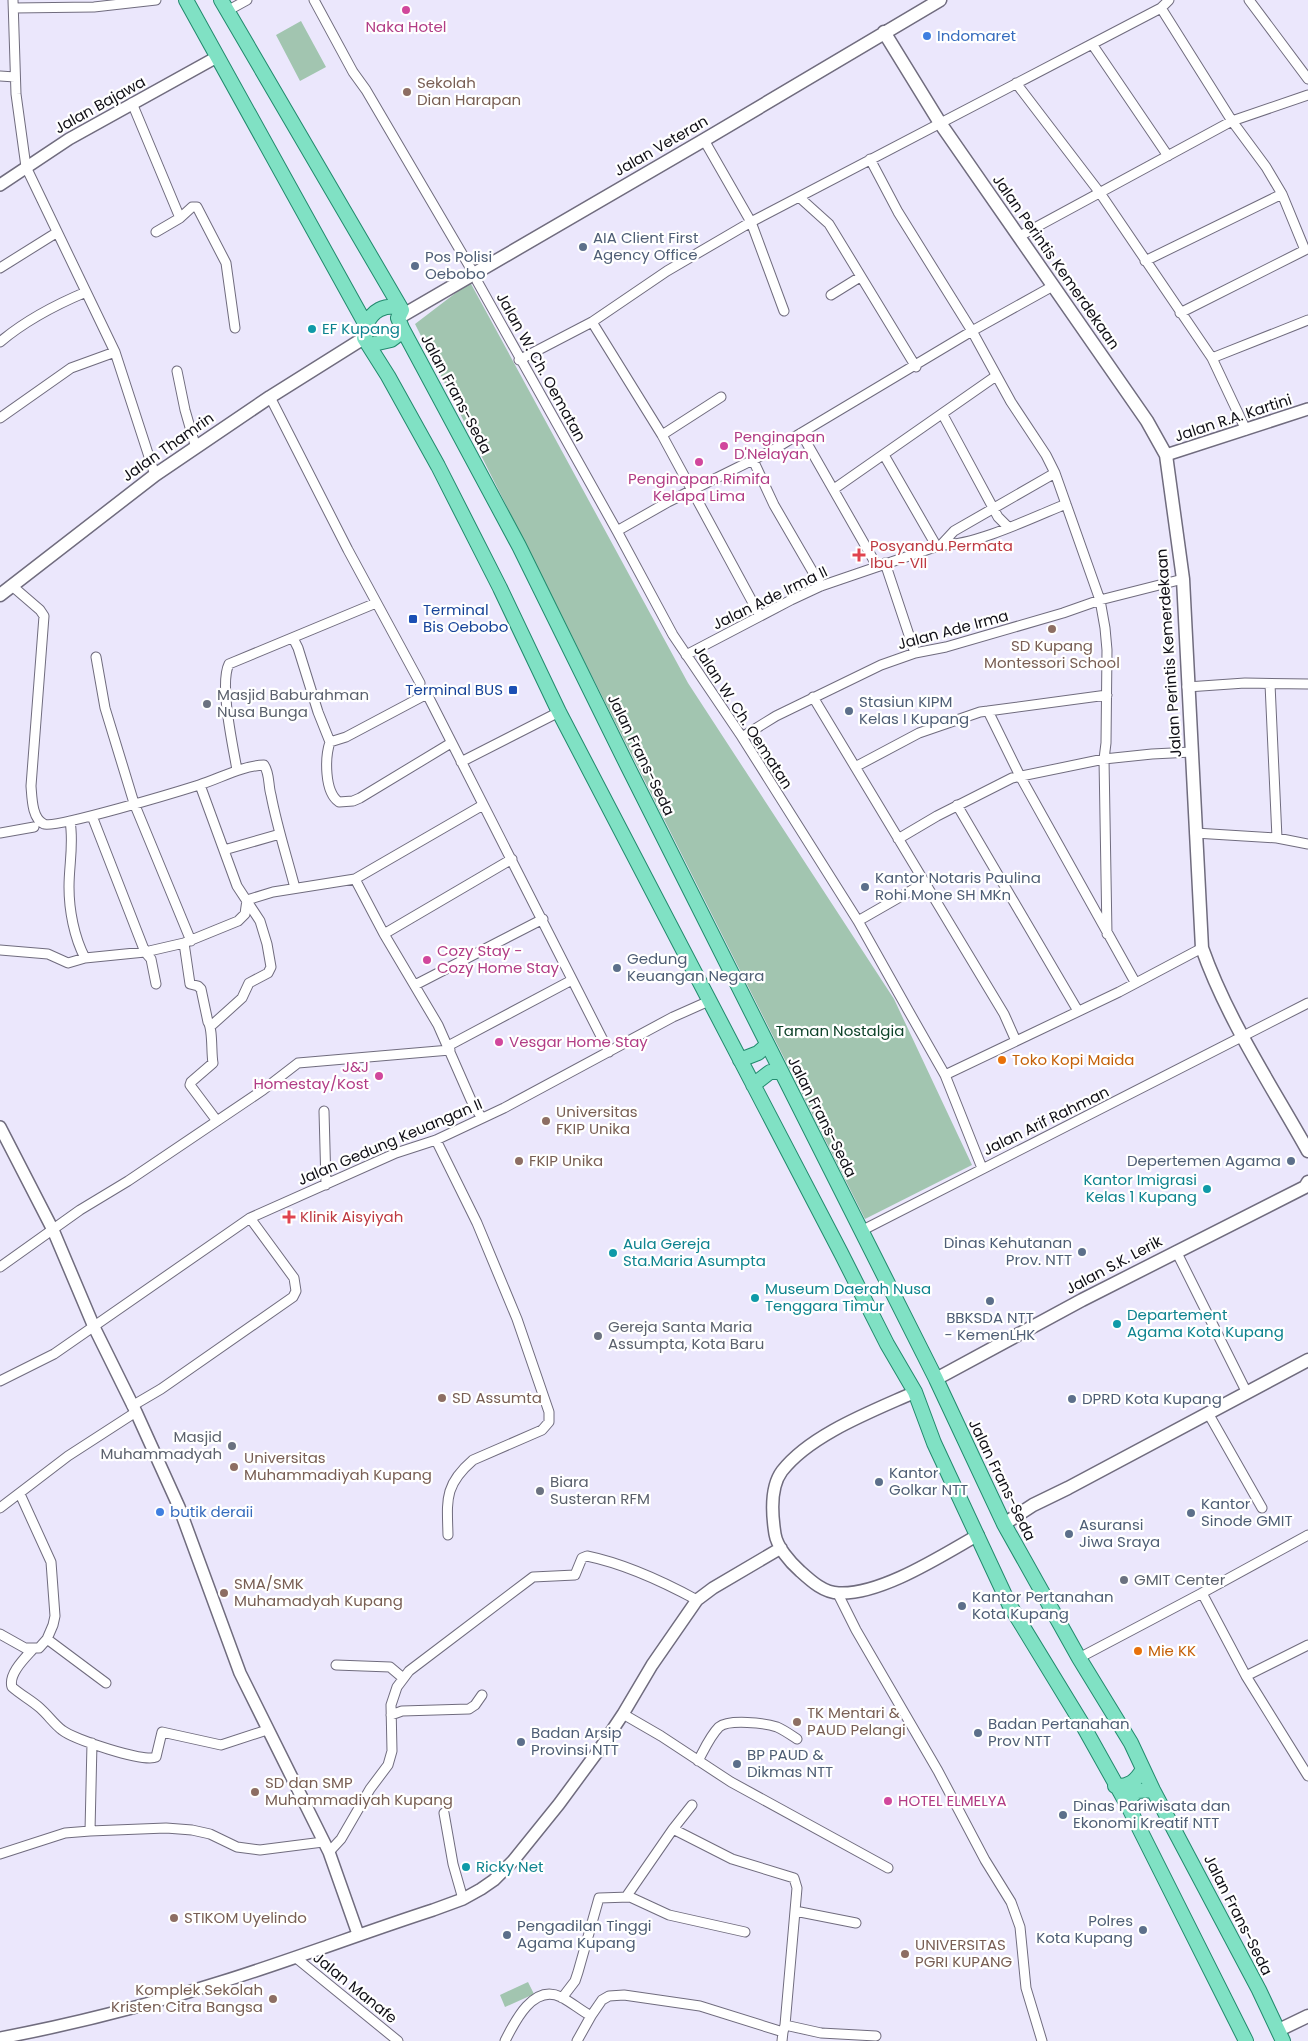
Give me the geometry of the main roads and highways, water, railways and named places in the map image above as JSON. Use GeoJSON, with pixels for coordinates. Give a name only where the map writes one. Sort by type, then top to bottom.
{"type":"FeatureCollection","features":[{"type":"Feature","properties":{"kind":"main road"},"geometry":{"type":"LineString","coordinates":[[186,0],[438,466],[500,588],[559,712],[619,824],[652,893],[842,1253],[887,1344],[915,1392],[934,1443],[1009,1604],[1081,1722],[1115,1786],[1128,1806],[1246,2041]]}},
{"type":"Feature","properties":{"kind":"main road","name":"Jalan Veteran"},"geometry":{"type":"LineString","coordinates":[[400,317],[476,278],[940,0]]}},
{"type":"Feature","properties":{"kind":"main road","name":"Jalan Frans-Seda"},"geometry":{"type":"LineString","coordinates":[[224,6],[400,317],[519,546],[767,1045],[936,1379],[1004,1524],[1079,1658],[1131,1743],[1153,1790],[1182,1842],[1281,2036]]}},
{"type":"Feature","properties":{"kind":"main road","name":"Jalan Perintis Kemerdekaan"},"geometry":{"type":"LineString","coordinates":[[884,32],[940,123],[1147,421],[1166,455],[1183,579],[1187,687],[1202,948],[1209,968],[1244,1037],[1308,1151]]}},
{"type":"Feature","properties":{"kind":"main road"},"geometry":{"type":"LineString","coordinates":[[389,306],[400,317],[404,330],[398,336],[366,336],[373,313],[379,309],[389,306]]}},
{"type":"Feature","properties":{"kind":"main road","name":"Jalan Thamrin"},"geometry":{"type":"LineString","coordinates":[[0,595],[10,585],[155,475],[270,397],[366,336]]}},
{"type":"Feature","properties":{"kind":"main road"},"geometry":{"type":"LineString","coordinates":[[740,1060],[758,1053],[767,1045]]}},
{"type":"Feature","properties":{"kind":"main road"},"geometry":{"type":"LineString","coordinates":[[753,1085],[770,1072],[781,1072]]}},
{"type":"Feature","properties":{"kind":"main road","name":"Jalan S.K. Lerik"},"geometry":{"type":"LineString","coordinates":[[936,1379],[1082,1300],[1307,1185]]}},
{"type":"Feature","properties":{"kind":"main road"},"geometry":{"type":"LineString","coordinates":[[1004,1524],[1032,1505],[1068,1488],[1308,1360]]}},
{"type":"Feature","properties":{"kind":"main road"},"geometry":{"type":"LineString","coordinates":[[1115,1786],[1125,1786],[1132,1783],[1143,1768]]}},
{"type":"Feature","properties":{"kind":"main road"},"geometry":{"type":"LineString","coordinates":[[1128,1806],[1128,1800],[1137,1791],[1153,1790]]}},
{"type":"Feature","properties":{"kind":"main road"},"geometry":{"type":"LineString","coordinates":[[1281,2036],[1308,2016]]}},
{"type":"Feature","properties":{"kind":"place","name":"Naka Hotel"},"geometry":{"type":"Point","coordinates":[406,10]}},
{"type":"Feature","properties":{"kind":"place","name":"Indomaret"},"geometry":{"type":"Point","coordinates":[927,36]}},
{"type":"Feature","properties":{"kind":"place","name":"Sekolah Dian Harapan"},"geometry":{"type":"Point","coordinates":[407,92]}},
{"type":"Feature","properties":{"kind":"place","name":"AIA Client First Agency Office"},"geometry":{"type":"Point","coordinates":[583,247]}},
{"type":"Feature","properties":{"kind":"place","name":"Pos Polisi Oebobo"},"geometry":{"type":"Point","coordinates":[415,266]}},
{"type":"Feature","properties":{"kind":"place","name":"EF Kupang"},"geometry":{"type":"Point","coordinates":[312,329]}},
{"type":"Feature","properties":{"kind":"place","name":"Penginapan D'Nelayan"},"geometry":{"type":"Point","coordinates":[724,446]}},
{"type":"Feature","properties":{"kind":"place","name":"Penginapan Rimifa Kelapa Lima"},"geometry":{"type":"Point","coordinates":[699,462]}},
{"type":"Feature","properties":{"kind":"place","name":"Posyandu Permata Ibu - VII"},"geometry":{"type":"Point","coordinates":[859,555]}},
{"type":"Feature","properties":{"kind":"place","name":"Terminal Bis Oebobo"},"geometry":{"type":"Point","coordinates":[413,619]}},
{"type":"Feature","properties":{"kind":"place","name":"SD Kupang Montessori School"},"geometry":{"type":"Point","coordinates":[1052,629]}},
{"type":"Feature","properties":{"kind":"place","name":"Terminal BUS"},"geometry":{"type":"Point","coordinates":[513,690]}},
{"type":"Feature","properties":{"kind":"place","name":"Masjid Baburahman Nusa Bunga"},"geometry":{"type":"Point","coordinates":[207,704]}},
{"type":"Feature","properties":{"kind":"place","name":"Stasiun KIPM Kelas I Kupang"},"geometry":{"type":"Point","coordinates":[849,711]}},
{"type":"Feature","properties":{"kind":"place","name":"Kantor Notaris Paulina Rohi Mone SH MKn"},"geometry":{"type":"Point","coordinates":[865,887]}},
{"type":"Feature","properties":{"kind":"place","name":"Cozy Stay - Cozy Home Stay"},"geometry":{"type":"Point","coordinates":[427,960]}},
{"type":"Feature","properties":{"kind":"place","name":"Gedung Keuangan Negara"},"geometry":{"type":"Point","coordinates":[617,968]}},
{"type":"Feature","properties":{"kind":"place","name":"Vesgar Home Stay"},"geometry":{"type":"Point","coordinates":[499,1042]}},
{"type":"Feature","properties":{"kind":"place","name":"Toko Kopi Maida"},"geometry":{"type":"Point","coordinates":[1002,1060]}},
{"type":"Feature","properties":{"kind":"place","name":"J&J Homestay/Kost"},"geometry":{"type":"Point","coordinates":[379,1076]}},
{"type":"Feature","properties":{"kind":"place","name":"Universitas FKIP Unika"},"geometry":{"type":"Point","coordinates":[546,1121]}},
{"type":"Feature","properties":{"kind":"place","name":"FKIP Unika"},"geometry":{"type":"Point","coordinates":[519,1161]}},
{"type":"Feature","properties":{"kind":"place","name":"Depertemen Agama"},"geometry":{"type":"Point","coordinates":[1291,1161]}},
{"type":"Feature","properties":{"kind":"place","name":"Kantor Imigrasi Kelas 1 Kupang"},"geometry":{"type":"Point","coordinates":[1207,1189]}},
{"type":"Feature","properties":{"kind":"place","name":"Klinik Aisyiyah"},"geometry":{"type":"Point","coordinates":[289,1217]}},
{"type":"Feature","properties":{"kind":"place","name":"Dinas Kehutanan Prov. NTT"},"geometry":{"type":"Point","coordinates":[1082,1252]}},
{"type":"Feature","properties":{"kind":"place","name":"Aula Gereja Sta.Maria Asumpta"},"geometry":{"type":"Point","coordinates":[613,1253]}},
{"type":"Feature","properties":{"kind":"place","name":"Museum Daerah Nusa Tenggara Timur"},"geometry":{"type":"Point","coordinates":[755,1298]}},
{"type":"Feature","properties":{"kind":"place","name":"BBKSDA NTT - KemenLHK"},"geometry":{"type":"Point","coordinates":[990,1301]}},
{"type":"Feature","properties":{"kind":"place","name":"Departement Agama Kota Kupang"},"geometry":{"type":"Point","coordinates":[1117,1324]}},
{"type":"Feature","properties":{"kind":"place","name":"Gereja Santa Maria Assumpta, Kota Baru"},"geometry":{"type":"Point","coordinates":[598,1336]}},
{"type":"Feature","properties":{"kind":"place","name":"SD Assumta"},"geometry":{"type":"Point","coordinates":[442,1398]}},
{"type":"Feature","properties":{"kind":"place","name":"DPRD Kota Kupang"},"geometry":{"type":"Point","coordinates":[1072,1399]}},
{"type":"Feature","properties":{"kind":"place","name":"Masjid Muhammadyah"},"geometry":{"type":"Point","coordinates":[232,1446]}},
{"type":"Feature","properties":{"kind":"place","name":"Universitas Muhammadiyah Kupang"},"geometry":{"type":"Point","coordinates":[234,1467]}},
{"type":"Feature","properties":{"kind":"place","name":"Kantor Golkar NTT"},"geometry":{"type":"Point","coordinates":[879,1482]}},
{"type":"Feature","properties":{"kind":"place","name":"Biara Susteran RFM"},"geometry":{"type":"Point","coordinates":[540,1491]}},
{"type":"Feature","properties":{"kind":"place","name":"butik deraii"},"geometry":{"type":"Point","coordinates":[160,1512]}},
{"type":"Feature","properties":{"kind":"place","name":"Kantor Sinode GMIT"},"geometry":{"type":"Point","coordinates":[1191,1513]}},
{"type":"Feature","properties":{"kind":"place","name":"Asuransi Jiwa Sraya"},"geometry":{"type":"Point","coordinates":[1069,1534]}},
{"type":"Feature","properties":{"kind":"place","name":"GMIT Center"},"geometry":{"type":"Point","coordinates":[1124,1580]}},
{"type":"Feature","properties":{"kind":"place","name":"SMA/SMK Muhamadyah Kupang"},"geometry":{"type":"Point","coordinates":[224,1593]}},
{"type":"Feature","properties":{"kind":"place","name":"Kantor Pertanahan Kota Kupang"},"geometry":{"type":"Point","coordinates":[962,1606]}},
{"type":"Feature","properties":{"kind":"place","name":"Mie KK"},"geometry":{"type":"Point","coordinates":[1138,1651]}},
{"type":"Feature","properties":{"kind":"place","name":"TK Mentari & PAUD Pelangi"},"geometry":{"type":"Point","coordinates":[797,1722]}},
{"type":"Feature","properties":{"kind":"place","name":"Badan Pertanahan Prov NTT"},"geometry":{"type":"Point","coordinates":[978,1733]}},
{"type":"Feature","properties":{"kind":"place","name":"Badan Arsip Provinsi NTT"},"geometry":{"type":"Point","coordinates":[521,1742]}},
{"type":"Feature","properties":{"kind":"place","name":"BP PAUD & Dikmas NTT"},"geometry":{"type":"Point","coordinates":[737,1764]}},
{"type":"Feature","properties":{"kind":"place","name":"SD dan SMP Muhammadiyah Kupang"},"geometry":{"type":"Point","coordinates":[255,1792]}},
{"type":"Feature","properties":{"kind":"place","name":"HOTEL ELMELYA"},"geometry":{"type":"Point","coordinates":[888,1801]}},
{"type":"Feature","properties":{"kind":"place","name":"Dinas Pariwisata dan Ekonomi Kreatif NTT"},"geometry":{"type":"Point","coordinates":[1063,1815]}},
{"type":"Feature","properties":{"kind":"place","name":"Ricky Net"},"geometry":{"type":"Point","coordinates":[466,1867]}},
{"type":"Feature","properties":{"kind":"place","name":"STIKOM Uyelindo"},"geometry":{"type":"Point","coordinates":[174,1918]}},
{"type":"Feature","properties":{"kind":"place","name":"Polres Kota Kupang"},"geometry":{"type":"Point","coordinates":[1143,1930]}},
{"type":"Feature","properties":{"kind":"place","name":"Pengadilan Tinggi Agama Kupang"},"geometry":{"type":"Point","coordinates":[507,1935]}},
{"type":"Feature","properties":{"kind":"place","name":"UNIVERSITAS PGRI KUPANG"},"geometry":{"type":"Point","coordinates":[905,1954]}},
{"type":"Feature","properties":{"kind":"place","name":"Komplek Sekolah Kristen Citra Bangsa"},"geometry":{"type":"Point","coordinates":[273,1999]}},
{"type":"Feature","properties":{"kind":"park label","name":"Taman Nostalgia"},"geometry":{"type":"Point","coordinates":[840,1031]}}]}
